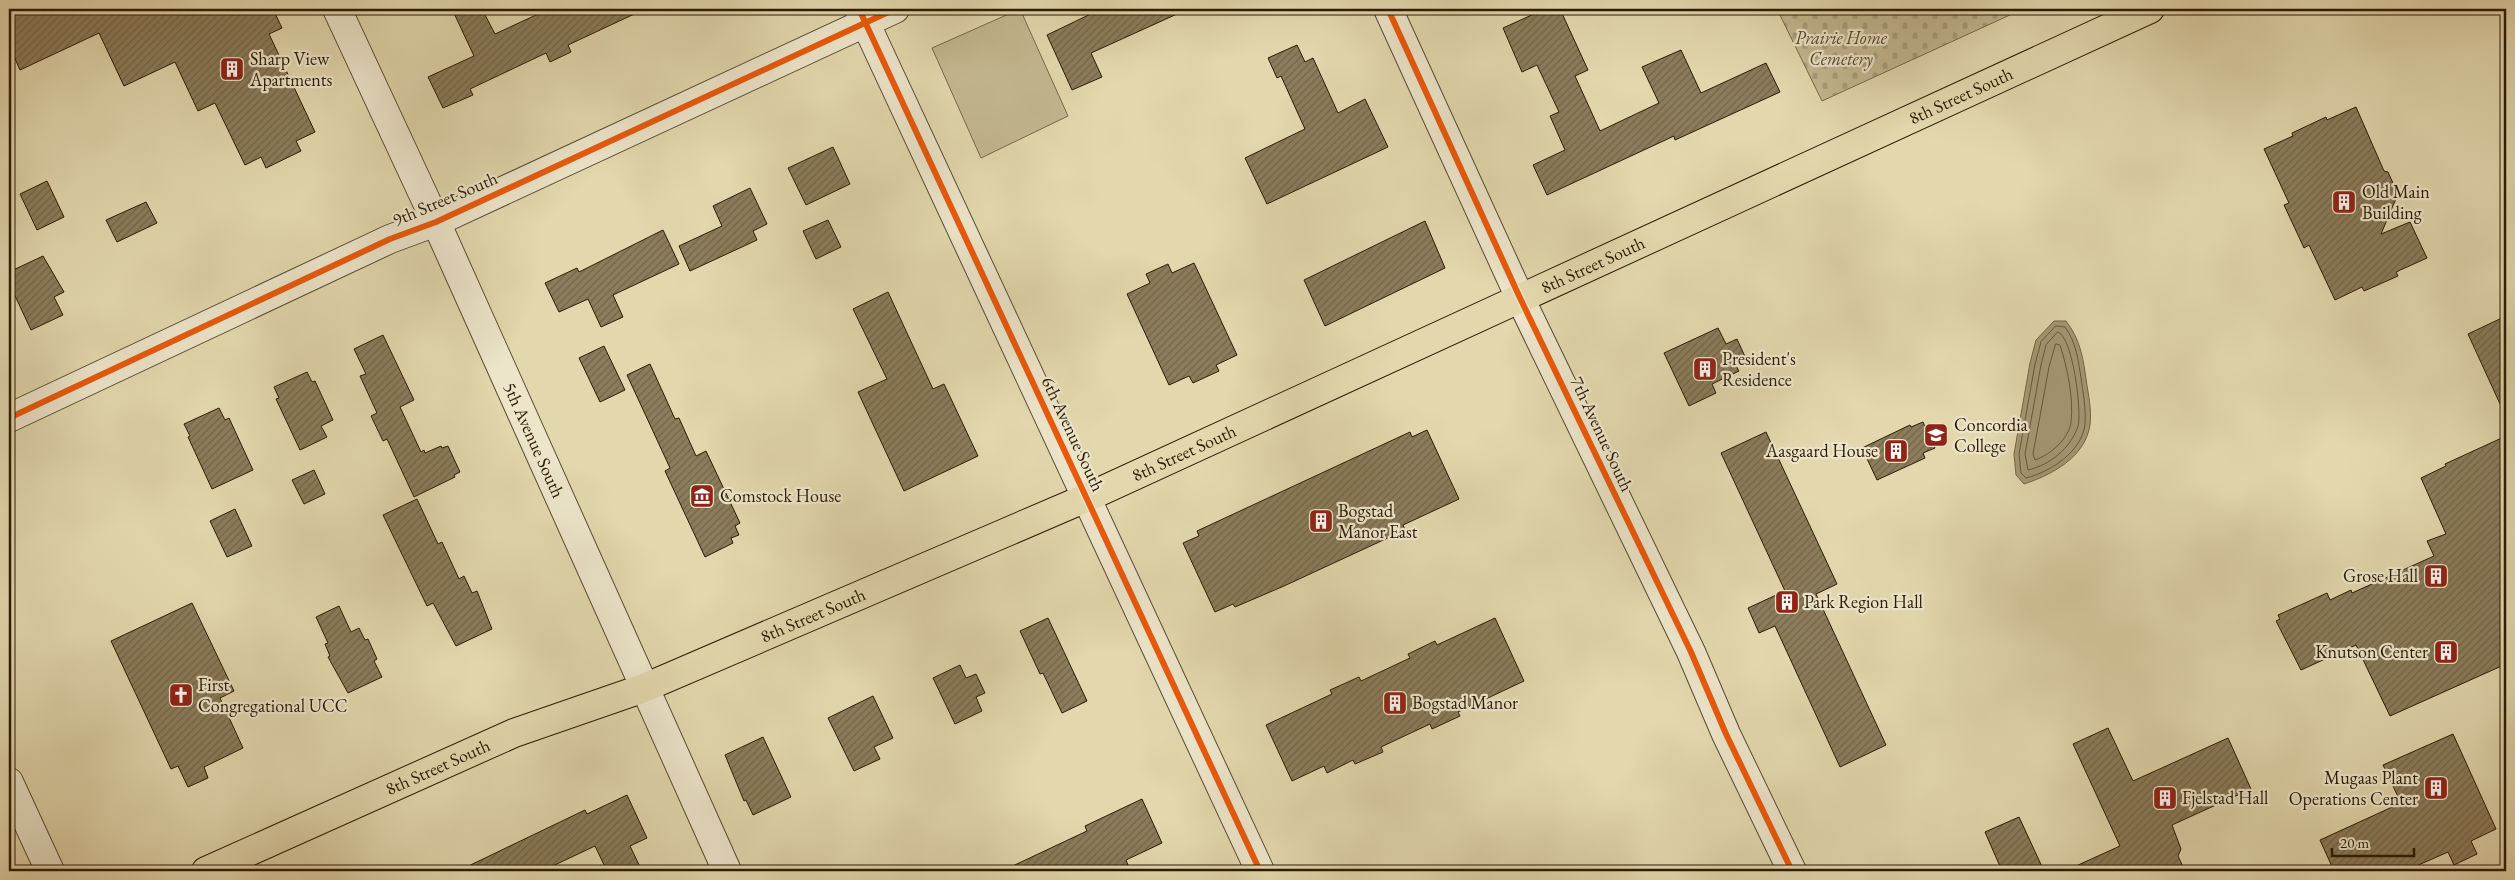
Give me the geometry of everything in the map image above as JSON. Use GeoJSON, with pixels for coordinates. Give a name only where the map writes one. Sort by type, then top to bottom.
{"type":"FeatureCollection","features":[{"type":"Feature","properties":{"kind":"main road","name":"8th Street South"},"geometry":{"type":"LineString","coordinates":[[206,871],[514,733],[644,688],[1086,498],[2150,9]]}},
{"type":"Feature","properties":{"kind":"street","name":"5th Avenue South"},"geometry":{"type":"LineString","coordinates":[[337,9],[436,222],[727,871]]}},
{"type":"Feature","properties":{"kind":"street","name":"9th Street South"},"geometry":{"type":"LineString","coordinates":[[9,418],[390,239],[436,222],[862,15],[895,9]]}},
{"type":"Feature","properties":{"kind":"street","name":"7th Avenue South"},"geometry":{"type":"LineString","coordinates":[[1388,9],[1520,298],[1691,652],[1726,734],[1792,871]]}},
{"type":"Feature","properties":{"kind":"street","name":"6th Avenue South"},"geometry":{"type":"LineString","coordinates":[[862,15],[1260,871]]}},
{"type":"Feature","properties":{"kind":"street"},"geometry":{"type":"LineString","coordinates":[[9,782],[50,871]]}},
{"type":"Feature","properties":{"kind":"green space"},"geometry":{"type":"Polygon","coordinates":[[[1020,9],[1068,116],[981,158],[932,48],[1020,9]]]}},
{"type":"Feature","properties":{"kind":"green space","name":"Prairie Home Cemetery"},"geometry":{"type":"Polygon","coordinates":[[[1777,9],[2023,9],[1822,101],[1777,9]]]}},
{"type":"Feature","properties":{"kind":"water"},"geometry":{"type":"Polygon","coordinates":[[[2054,321],[2066,321],[2078,341],[2084,363],[2089,396],[2090,425],[2087,437],[2074,456],[2045,476],[2024,484],[2016,475],[2014,454],[2030,363],[2036,340],[2054,321]]]}},
{"type":"Feature","properties":{"kind":"building","name":"Sharp View Apartments"},"geometry":{"type":"Polygon","coordinates":[[[9,9],[273,9],[282,28],[269,34],[315,132],[296,141],[301,151],[266,168],[261,157],[245,165],[215,103],[198,111],[175,62],[124,86],[99,33],[20,70],[9,45],[9,9]]]}},
{"type":"Feature","properties":{"kind":"building"},"geometry":{"type":"Polygon","coordinates":[[[452,9],[482,9],[495,34],[549,9],[645,9],[568,45],[571,52],[550,62],[546,53],[470,89],[473,95],[443,108],[428,77],[474,56],[452,9]]]}},
{"type":"Feature","properties":{"kind":"building"},"geometry":{"type":"Polygon","coordinates":[[[1101,9],[1188,9],[1091,53],[1102,77],[1072,90],[1047,35],[1101,9]]]}},
{"type":"Feature","properties":{"kind":"building"},"geometry":{"type":"Polygon","coordinates":[[[1545,9],[1560,9],[1588,70],[1575,76],[1600,131],[1659,103],[1642,67],[1681,50],[1701,93],[1766,63],[1780,92],[1675,140],[1674,136],[1547,195],[1533,165],[1565,150],[1550,116],[1559,112],[1537,65],[1522,72],[1503,28],[1545,9]]]}},
{"type":"Feature","properties":{"kind":"building"},"geometry":{"type":"Polygon","coordinates":[[[1297,45],[1305,62],[1313,58],[1338,113],[1365,99],[1388,147],[1267,204],[1245,158],[1305,129],[1281,76],[1277,78],[1268,58],[1297,45]]]}},
{"type":"Feature","properties":{"kind":"building","name":"Old Main Building"},"geometry":{"type":"Polygon","coordinates":[[[2356,107],[2384,171],[2388,172],[2398,194],[2381,234],[2410,222],[2427,258],[2396,272],[2398,276],[2364,291],[2362,287],[2335,300],[2309,245],[2304,248],[2284,205],[2289,203],[2264,149],[2293,136],[2292,133],[2326,117],[2327,120],[2356,107]]]}},
{"type":"Feature","properties":{"kind":"building"},"geometry":{"type":"Polygon","coordinates":[[[833,147],[850,184],[806,205],[788,168],[833,147]]]}},
{"type":"Feature","properties":{"kind":"building"},"geometry":{"type":"Polygon","coordinates":[[[47,181],[64,217],[37,230],[20,194],[47,181]]]}},
{"type":"Feature","properties":{"kind":"building"},"geometry":{"type":"Polygon","coordinates":[[[750,188],[767,224],[753,231],[757,240],[690,271],[679,246],[722,226],[713,206],[750,188]]]}},
{"type":"Feature","properties":{"kind":"building"},"geometry":{"type":"Polygon","coordinates":[[[146,202],[157,223],[117,242],[106,220],[146,202]]]}},
{"type":"Feature","properties":{"kind":"building"},"geometry":{"type":"Polygon","coordinates":[[[828,220],[841,247],[816,259],[803,231],[828,220]]]}},
{"type":"Feature","properties":{"kind":"building"},"geometry":{"type":"Polygon","coordinates":[[[1425,221],[1445,268],[1325,326],[1304,280],[1425,221]]]}},
{"type":"Feature","properties":{"kind":"building"},"geometry":{"type":"Polygon","coordinates":[[[663,230],[679,264],[613,295],[623,317],[601,327],[588,299],[559,312],[545,283],[577,268],[579,272],[663,230]]]}},
{"type":"Feature","properties":{"kind":"building"},"geometry":{"type":"Polygon","coordinates":[[[43,256],[64,292],[54,297],[63,315],[31,330],[9,283],[9,272],[43,256]]]}},
{"type":"Feature","properties":{"kind":"building"},"geometry":{"type":"Polygon","coordinates":[[[1194,263],[1237,355],[1216,365],[1219,371],[1193,383],[1189,376],[1169,385],[1127,294],[1150,283],[1146,274],[1168,264],[1172,273],[1194,263]]]}},
{"type":"Feature","properties":{"kind":"building"},"geometry":{"type":"Polygon","coordinates":[[[888,292],[933,389],[944,384],[978,456],[904,491],[858,392],[887,379],[853,309],[888,292]]]}},
{"type":"Feature","properties":{"kind":"building"},"geometry":{"type":"Polygon","coordinates":[[[2506,316],[2506,417],[2468,334],[2506,316]]]}},
{"type":"Feature","properties":{"kind":"building","name":"President's Residence"},"geometry":{"type":"Polygon","coordinates":[[[1718,328],[1726,344],[1737,339],[1747,361],[1736,366],[1739,371],[1712,384],[1716,393],[1689,406],[1664,353],[1718,328]]]}},
{"type":"Feature","properties":{"kind":"building"},"geometry":{"type":"Polygon","coordinates":[[[383,335],[414,400],[400,407],[421,452],[424,450],[425,453],[441,446],[442,448],[448,446],[460,472],[454,475],[455,477],[414,497],[387,439],[383,441],[371,416],[377,413],[360,376],[366,374],[354,349],[383,335]]]}},
{"type":"Feature","properties":{"kind":"building"},"geometry":{"type":"Polygon","coordinates":[[[604,346],[625,390],[600,402],[579,358],[604,346]]]}},
{"type":"Feature","properties":{"kind":"building","name":"Comstock House"},"geometry":{"type":"Polygon","coordinates":[[[650,364],[675,419],[679,418],[696,456],[706,451],[740,523],[735,526],[739,535],[731,538],[733,543],[705,557],[665,471],[670,468],[627,375],[650,364]]]}},
{"type":"Feature","properties":{"kind":"building"},"geometry":{"type":"Polygon","coordinates":[[[307,372],[312,382],[315,381],[333,420],[321,426],[327,437],[300,450],[276,399],[279,398],[274,387],[307,372]]]}},
{"type":"Feature","properties":{"kind":"building"},"geometry":{"type":"Polygon","coordinates":[[[219,408],[225,420],[229,418],[253,470],[212,489],[184,424],[219,408]]]}},
{"type":"Feature","properties":{"kind":"building","name":"Aasgaard House"},"geometry":{"type":"Polygon","coordinates":[[[1923,422],[1935,448],[1923,453],[1925,458],[1877,480],[1862,448],[1910,425],[1911,427],[1923,422]]]}},
{"type":"Feature","properties":{"kind":"building","name":"Bogstad Manor East"},"geometry":{"type":"Polygon","coordinates":[[[1427,430],[1459,499],[1403,525],[1405,530],[1284,586],[1235,607],[1233,604],[1215,612],[1183,543],[1199,536],[1197,531],[1410,432],[1412,437],[1427,430]]]}},
{"type":"Feature","properties":{"kind":"building","name":"Park Region Hall"},"geometry":{"type":"Polygon","coordinates":[[[1766,432],[1837,584],[1816,594],[1886,745],[1840,767],[1775,626],[1759,633],[1748,608],[1785,591],[1721,453],[1766,432]]]}},
{"type":"Feature","properties":{"kind":"building"},"geometry":{"type":"Polygon","coordinates":[[[2506,436],[2506,664],[2390,716],[2356,645],[2301,670],[2276,621],[2280,619],[2278,615],[2327,593],[2330,600],[2351,590],[2352,593],[2434,556],[2427,541],[2446,534],[2421,478],[2446,466],[2445,464],[2506,436]]]}},
{"type":"Feature","properties":{"kind":"building"},"geometry":{"type":"Polygon","coordinates":[[[314,470],[325,494],[304,504],[292,480],[314,470]]]}},
{"type":"Feature","properties":{"kind":"building"},"geometry":{"type":"Polygon","coordinates":[[[417,499],[438,544],[442,542],[459,579],[464,576],[472,593],[477,591],[492,629],[456,646],[433,603],[427,606],[383,515],[417,499]]]}},
{"type":"Feature","properties":{"kind":"building"},"geometry":{"type":"Polygon","coordinates":[[[235,509],[252,546],[227,557],[210,521],[235,509]]]}},
{"type":"Feature","properties":{"kind":"building","name":"First Congregational UCC"},"geometry":{"type":"Polygon","coordinates":[[[192,603],[234,691],[220,698],[243,748],[204,767],[208,778],[188,787],[178,766],[171,769],[111,641],[192,603]]]}},
{"type":"Feature","properties":{"kind":"building"},"geometry":{"type":"Polygon","coordinates":[[[339,606],[351,632],[359,628],[365,640],[368,639],[377,659],[374,661],[382,677],[348,693],[328,657],[330,656],[325,644],[328,643],[316,617],[339,606]]]}},
{"type":"Feature","properties":{"kind":"building"},"geometry":{"type":"Polygon","coordinates":[[[1048,618],[1087,701],[1062,713],[1043,673],[1040,674],[1020,631],[1048,618]]]}},
{"type":"Feature","properties":{"kind":"building","name":"Bogstad Manor"},"geometry":{"type":"Polygon","coordinates":[[[1495,618],[1524,681],[1458,712],[1460,716],[1432,729],[1430,724],[1381,747],[1383,752],[1355,764],[1353,760],[1327,773],[1324,766],[1292,781],[1266,725],[1332,694],[1330,690],[1359,677],[1361,681],[1410,658],[1408,654],[1435,641],[1437,645],[1495,618]]]}},
{"type":"Feature","properties":{"kind":"building"},"geometry":{"type":"Polygon","coordinates":[[[960,665],[966,678],[976,674],[985,693],[976,697],[982,711],[955,724],[933,678],[960,665]]]}},
{"type":"Feature","properties":{"kind":"building"},"geometry":{"type":"Polygon","coordinates":[[[873,696],[893,738],[874,747],[880,759],[854,771],[828,718],[873,696]]]}},
{"type":"Feature","properties":{"kind":"building","name":"Fjelstad Hall"},"geometry":{"type":"Polygon","coordinates":[[[2108,728],[2133,781],[2228,738],[2251,789],[2172,825],[2181,849],[2178,856],[2185,871],[2065,871],[2120,846],[2073,744],[2108,728]]]}},
{"type":"Feature","properties":{"kind":"building","name":"Mugaas Plant Operations Center"},"geometry":{"type":"Polygon","coordinates":[[[2453,734],[2496,829],[2471,841],[2477,854],[2454,865],[2448,852],[2405,871],[2334,871],[2320,840],[2401,803],[2383,765],[2453,734]]]}},
{"type":"Feature","properties":{"kind":"building"},"geometry":{"type":"Polygon","coordinates":[[[763,737],[791,797],[753,815],[746,800],[744,801],[725,755],[763,737]]]}},
{"type":"Feature","properties":{"kind":"building"},"geometry":{"type":"Polygon","coordinates":[[[627,795],[647,838],[630,846],[642,871],[607,871],[595,846],[542,871],[458,871],[585,810],[587,814],[627,795]]]}},
{"type":"Feature","properties":{"kind":"building"},"geometry":{"type":"Polygon","coordinates":[[[1142,799],[1162,843],[1126,860],[1128,865],[1114,871],[1002,871],[1087,831],[1085,826],[1142,799]]]}},
{"type":"Feature","properties":{"kind":"building"},"geometry":{"type":"Polygon","coordinates":[[[2019,817],[2044,871],[2002,871],[1985,832],[2019,817]]]}},
{"type":"Feature","properties":{"kind":"cycle path"},"geometry":{"type":"LineString","coordinates":[[859,9],[1260,871]]}},
{"type":"Feature","properties":{"kind":"cycle path"},"geometry":{"type":"LineString","coordinates":[[9,418],[390,239],[436,222],[895,9]]}},
{"type":"Feature","properties":{"kind":"cycle path"},"geometry":{"type":"LineString","coordinates":[[1388,9],[1520,298],[1691,652],[1726,734],[1792,871]]}},
{"type":"Feature","properties":{"kind":"place","name":"Sharp View Apartments"},"geometry":{"type":"Point","coordinates":[232,69]}},
{"type":"Feature","properties":{"kind":"place","name":"Old Main Building"},"geometry":{"type":"Point","coordinates":[2344,202]}},
{"type":"Feature","properties":{"kind":"place","name":"President's Residence"},"geometry":{"type":"Point","coordinates":[1705,369]}},
{"type":"Feature","properties":{"kind":"place","name":"Concordia College"},"geometry":{"type":"Point","coordinates":[1936,435]}},
{"type":"Feature","properties":{"kind":"place","name":"Aasgaard House"},"geometry":{"type":"Point","coordinates":[1896,451]}},
{"type":"Feature","properties":{"kind":"place","name":"Comstock House"},"geometry":{"type":"Point","coordinates":[702,496]}},
{"type":"Feature","properties":{"kind":"place","name":"Bogstad Manor East"},"geometry":{"type":"Point","coordinates":[1321,521]}},
{"type":"Feature","properties":{"kind":"place","name":"Grose Hall"},"geometry":{"type":"Point","coordinates":[2436,576]}},
{"type":"Feature","properties":{"kind":"place","name":"Park Region Hall"},"geometry":{"type":"Point","coordinates":[1787,602]}},
{"type":"Feature","properties":{"kind":"place","name":"Knutson Center"},"geometry":{"type":"Point","coordinates":[2446,652]}},
{"type":"Feature","properties":{"kind":"place","name":"First Congregational UCC"},"geometry":{"type":"Point","coordinates":[181,695]}},
{"type":"Feature","properties":{"kind":"place","name":"Bogstad Manor"},"geometry":{"type":"Point","coordinates":[1395,703]}},
{"type":"Feature","properties":{"kind":"place","name":"Mugaas Plant Operations Center"},"geometry":{"type":"Point","coordinates":[2436,788]}},
{"type":"Feature","properties":{"kind":"place","name":"Fjelstad Hall"},"geometry":{"type":"Point","coordinates":[2165,798]}}]}
